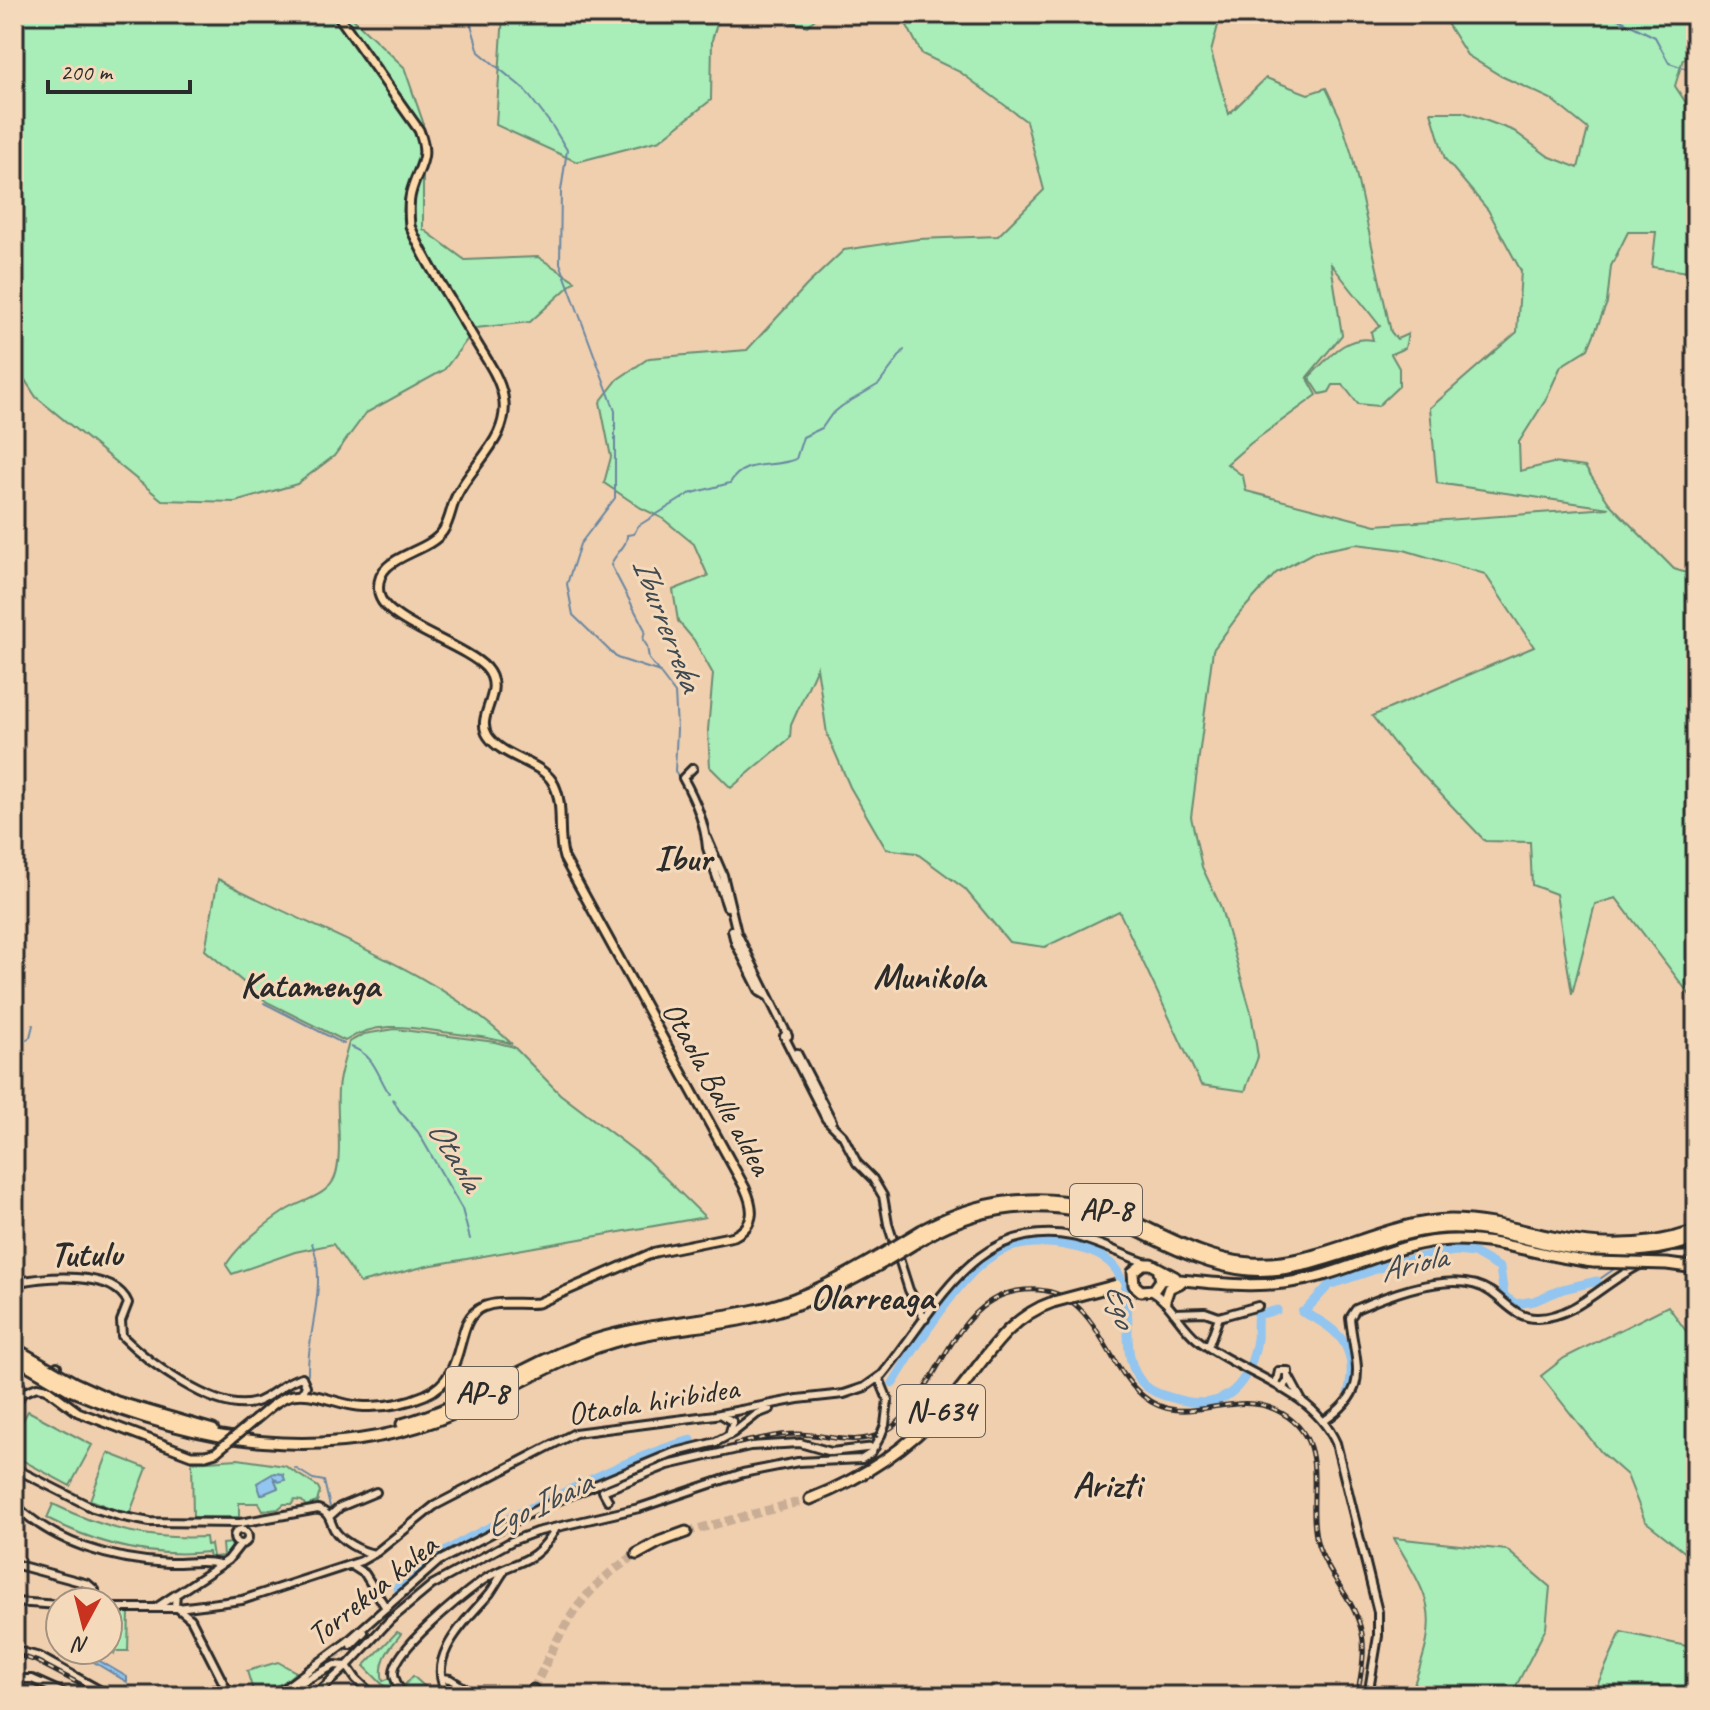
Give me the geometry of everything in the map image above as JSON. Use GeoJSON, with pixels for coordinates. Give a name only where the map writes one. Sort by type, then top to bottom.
{"type":"FeatureCollection","features":[{"type":"Feature","properties":{"kind":"highway","name":"AP-8"},"geometry":{"type":"LineString","coordinates":[[17,1354],[72,1386],[145,1419],[218,1437],[298,1444],[364,1439],[415,1427],[452,1414],[594,1348],[639,1336],[785,1309],[830,1292],[923,1234],[987,1212],[1012,1207],[1056,1207],[1110,1219],[1189,1255],[1225,1266],[1253,1270],[1314,1259],[1430,1229],[1482,1230],[1597,1252],[1648,1250],[1696,1239]]}},
{"type":"Feature","properties":{"kind":"highway","name":"AP-8"},"geometry":{"type":"LineString","coordinates":[[1314,1259],[1394,1228],[1451,1220],[1493,1224],[1596,1244],[1647,1243],[1696,1231]]}},
{"type":"Feature","properties":{"kind":"highway"},"geometry":{"type":"LineString","coordinates":[[1182,1280],[1147,1263],[1134,1270],[1123,1283],[1151,1291],[1161,1282],[1182,1280],[1252,1286],[1296,1282],[1415,1244],[1449,1240],[1487,1242],[1594,1262],[1696,1268]]}},
{"type":"Feature","properties":{"kind":"highway"},"geometry":{"type":"LineString","coordinates":[[1158,1268],[1161,1282]]}},
{"type":"Feature","properties":{"kind":"highway"},"geometry":{"type":"LineString","coordinates":[[1134,1270],[1133,1281],[1137,1288]]}},
{"type":"Feature","properties":{"kind":"highway"},"geometry":{"type":"LineString","coordinates":[[1166,1301],[1167,1291],[1173,1285],[1195,1282]]}},
{"type":"Feature","properties":{"kind":"highway","name":"N-634"},"geometry":{"type":"LineString","coordinates":[[810,1499],[847,1482],[904,1446],[947,1405],[1011,1326],[1029,1313],[1053,1302],[1123,1283]]}},
{"type":"Feature","properties":{"kind":"highway"},"geometry":{"type":"LineString","coordinates":[[637,1554],[686,1532]]}},
{"type":"Feature","properties":{"kind":"main road","name":"Otaola Balle aldea"},"geometry":{"type":"LineString","coordinates":[[302,1394],[358,1406],[399,1404],[427,1394],[442,1384],[452,1372],[465,1326],[479,1308],[495,1303],[538,1303],[655,1252],[734,1236],[749,1225],[753,1215],[745,1188],[564,858],[559,800],[551,779],[488,737],[484,726],[485,716],[494,685],[485,667],[386,609],[379,596],[379,580],[384,568],[432,542],[443,531],[456,498],[498,436],[505,409],[497,377],[410,226],[408,210],[411,192],[424,163],[425,152],[419,130],[337,14]]}},
{"type":"Feature","properties":{"kind":"main road"},"geometry":{"type":"LineString","coordinates":[[47,1389],[72,1409],[102,1423],[191,1455],[216,1452],[286,1397],[302,1394]]}},
{"type":"Feature","properties":{"kind":"street"},"geometry":{"type":"LineString","coordinates":[[693,768],[683,778],[694,797],[726,885],[737,933],[826,1119],[834,1124],[857,1163],[873,1179],[883,1196],[888,1224],[909,1290],[925,1319]]}},
{"type":"Feature","properties":{"kind":"street"},"geometry":{"type":"LineString","coordinates":[[314,1696],[390,1620],[432,1585],[512,1541],[639,1508],[743,1473],[798,1462],[849,1461],[866,1453],[875,1447],[885,1425],[888,1400],[881,1376],[973,1260],[1017,1237],[1031,1233],[1072,1237],[1147,1263]]}},
{"type":"Feature","properties":{"kind":"street"},"geometry":{"type":"LineString","coordinates":[[1324,1421],[1348,1402],[1354,1390],[1358,1366],[1350,1318],[1356,1309],[1430,1284],[1454,1282],[1490,1291],[1517,1314],[1538,1318],[1564,1312],[1643,1264],[1673,1256],[1696,1255]]}},
{"type":"Feature","properties":{"kind":"street"},"geometry":{"type":"LineString","coordinates":[[1129,1258],[1134,1270]]}},
{"type":"Feature","properties":{"kind":"street","name":"Otaola Balle aldea"},"geometry":{"type":"LineString","coordinates":[[14,1283],[36,1277],[91,1278],[121,1294],[128,1303],[121,1321],[122,1336],[144,1357],[196,1391],[221,1403],[240,1405],[258,1402],[302,1377],[306,1386],[302,1394]]}},
{"type":"Feature","properties":{"kind":"street"},"geometry":{"type":"LineString","coordinates":[[1161,1282],[1166,1301],[1191,1334],[1302,1401],[1324,1421],[1336,1443],[1378,1612],[1378,1636],[1368,1696]]}},
{"type":"Feature","properties":{"kind":"street"},"geometry":{"type":"LineString","coordinates":[[1151,1291],[1166,1301]]}},
{"type":"Feature","properties":{"kind":"street"},"geometry":{"type":"LineString","coordinates":[[1174,1313],[1205,1312],[1219,1317],[1258,1306]]}},
{"type":"Feature","properties":{"kind":"street"},"geometry":{"type":"LineString","coordinates":[[1208,1347],[1219,1317]]}},
{"type":"Feature","properties":{"kind":"street"},"geometry":{"type":"LineString","coordinates":[[890,1350],[899,1354]]}},
{"type":"Feature","properties":{"kind":"street"},"geometry":{"type":"LineString","coordinates":[[14,1407],[17,1389],[47,1389],[57,1366]]}},
{"type":"Feature","properties":{"kind":"street"},"geometry":{"type":"LineString","coordinates":[[1279,1371],[1279,1387]]}},
{"type":"Feature","properties":{"kind":"street"},"geometry":{"type":"LineString","coordinates":[[1261,1376],[1288,1371],[1302,1401]]}},
{"type":"Feature","properties":{"kind":"street","name":"Otaola hiribidea"},"geometry":{"type":"LineString","coordinates":[[124,1608],[178,1608],[242,1600],[362,1560],[374,1554],[434,1506],[575,1433],[721,1414],[853,1392],[881,1376]]}},
{"type":"Feature","properties":{"kind":"street"},"geometry":{"type":"LineString","coordinates":[[1279,1387],[1289,1377]]}},
{"type":"Feature","properties":{"kind":"street","name":"Torrekua kalea"},"geometry":{"type":"LineString","coordinates":[[276,1694],[347,1642],[439,1561],[540,1508],[672,1453],[716,1442],[767,1410],[804,1399]]}},
{"type":"Feature","properties":{"kind":"street"},"geometry":{"type":"LineString","coordinates":[[721,1414],[733,1422],[729,1435]]}},
{"type":"Feature","properties":{"kind":"street"},"geometry":{"type":"LineString","coordinates":[[608,1500],[603,1491],[668,1465],[734,1448],[766,1443],[800,1443],[831,1452],[866,1453]]}},
{"type":"Feature","properties":{"kind":"street"},"geometry":{"type":"LineString","coordinates":[[14,1468],[93,1508],[119,1516],[171,1524],[241,1527],[318,1509],[330,1516],[335,1531],[355,1546],[374,1554]]}},
{"type":"Feature","properties":{"kind":"street"},"geometry":{"type":"LineString","coordinates":[[330,1516],[340,1507],[376,1492]]}},
{"type":"Feature","properties":{"kind":"street"},"geometry":{"type":"LineString","coordinates":[[15,1505],[41,1527],[97,1552],[147,1561],[219,1564]]}},
{"type":"Feature","properties":{"kind":"street"},"geometry":{"type":"LineString","coordinates":[[154,1609],[228,1560],[239,1546],[244,1546],[246,1532],[241,1527],[224,1524]]}},
{"type":"Feature","properties":{"kind":"street"},"geometry":{"type":"LineString","coordinates":[[402,1696],[393,1675],[402,1653],[412,1640],[485,1579],[539,1553],[556,1528]]}},
{"type":"Feature","properties":{"kind":"street"},"geometry":{"type":"LineString","coordinates":[[540,1532],[546,1539],[545,1547]]}},
{"type":"Feature","properties":{"kind":"street"},"geometry":{"type":"LineString","coordinates":[[355,1546],[365,1574],[386,1608]]}},
{"type":"Feature","properties":{"kind":"street"},"geometry":{"type":"LineString","coordinates":[[355,1546],[356,1555],[351,1564],[365,1574]]}},
{"type":"Feature","properties":{"kind":"street"},"geometry":{"type":"LineString","coordinates":[[201,1563],[205,1568],[204,1575]]}},
{"type":"Feature","properties":{"kind":"street"},"geometry":{"type":"LineString","coordinates":[[14,1564],[90,1586]]}},
{"type":"Feature","properties":{"kind":"street"},"geometry":{"type":"LineString","coordinates":[[449,1696],[444,1689],[441,1662],[460,1623],[491,1591],[504,1571]]}},
{"type":"Feature","properties":{"kind":"street"},"geometry":{"type":"LineString","coordinates":[[485,1579],[495,1583]]}},
{"type":"Feature","properties":{"kind":"street"},"geometry":{"type":"LineString","coordinates":[[351,1645],[410,1588]]}},
{"type":"Feature","properties":{"kind":"street"},"geometry":{"type":"LineString","coordinates":[[176,1594],[173,1603],[191,1619],[229,1692]]}},
{"type":"Feature","properties":{"kind":"street"},"geometry":{"type":"LineString","coordinates":[[14,1601],[44,1604]]}},
{"type":"Feature","properties":{"kind":"street"},"geometry":{"type":"LineString","coordinates":[[191,1619],[194,1611],[202,1606]]}},
{"type":"Feature","properties":{"kind":"street"},"geometry":{"type":"LineString","coordinates":[[14,1650],[40,1657],[110,1696]]}},
{"type":"Feature","properties":{"kind":"street"},"geometry":{"type":"LineString","coordinates":[[276,1694],[298,1686],[335,1665],[347,1666],[374,1696]]}},
{"type":"Feature","properties":{"kind":"street"},"geometry":{"type":"LineString","coordinates":[[443,1678],[477,1696]]}},
{"type":"Feature","properties":{"kind":"street"},"geometry":{"type":"LineString","coordinates":[[14,1679],[32,1679],[70,1696]]}},
{"type":"Feature","properties":{"kind":"street"},"geometry":{"type":"LineString","coordinates":[[208,1696],[213,1689],[229,1692]]}},
{"type":"Feature","properties":{"kind":"green space"},"geometry":{"type":"Polygon","coordinates":[[[14,14],[348,14],[404,67],[423,122],[423,229],[465,260],[538,257],[575,281],[530,322],[476,328],[444,370],[366,413],[334,456],[297,484],[235,502],[162,500],[36,397],[14,363],[14,14]]]}},
{"type":"Feature","properties":{"kind":"green space"},"geometry":{"type":"Polygon","coordinates":[[[503,14],[720,14],[712,40],[711,100],[660,140],[577,162],[496,125],[503,14]]]}},
{"type":"Feature","properties":{"kind":"green space"},"geometry":{"type":"Polygon","coordinates":[[[765,14],[821,14],[807,26],[765,14]]]}},
{"type":"Feature","properties":{"kind":"green space"},"geometry":{"type":"Polygon","coordinates":[[[901,14],[1221,14],[1211,52],[1229,114],[1266,78],[1308,94],[1326,88],[1340,117],[1352,155],[1391,332],[1397,339],[1408,334],[1405,348],[1391,354],[1399,368],[1399,386],[1378,406],[1358,404],[1343,385],[1333,385],[1329,392],[1320,394],[1309,377],[1345,345],[1363,339],[1373,340],[1371,332],[1380,326],[1331,264],[1342,335],[1307,377],[1317,395],[1227,464],[1243,476],[1246,491],[1376,525],[1609,508],[1437,483],[1430,408],[1517,332],[1521,271],[1488,210],[1445,159],[1431,112],[1463,112],[1514,131],[1548,156],[1578,168],[1588,129],[1551,99],[1501,76],[1467,55],[1441,14],[1696,14],[1696,59],[1683,59],[1675,86],[1696,118],[1696,273],[1652,267],[1656,232],[1628,232],[1611,266],[1607,303],[1588,349],[1561,366],[1545,401],[1519,442],[1520,471],[1553,463],[1585,467],[1609,503],[1674,569],[1696,576],[1696,1003],[1616,898],[1595,904],[1572,994],[1556,894],[1532,885],[1530,842],[1485,841],[1400,751],[1372,716],[1534,647],[1485,574],[1404,550],[1356,544],[1314,552],[1276,573],[1240,613],[1213,650],[1191,817],[1202,867],[1220,905],[1251,1012],[1258,1057],[1245,1091],[1201,1085],[1119,911],[1045,947],[1009,942],[965,889],[916,853],[886,849],[850,787],[827,734],[817,667],[791,725],[790,738],[731,788],[710,767],[708,730],[713,674],[694,640],[678,621],[673,590],[708,576],[694,544],[662,518],[604,483],[611,457],[600,402],[618,379],[649,358],[747,350],[844,250],[918,239],[998,236],[1044,190],[1026,121],[960,72],[922,54],[901,14]]]}},
{"type":"Feature","properties":{"kind":"green space"},"geometry":{"type":"Polygon","coordinates":[[[218,879],[409,971],[480,1017],[512,1044],[481,1037],[396,1027],[370,1030],[345,1041],[267,1002],[205,950],[218,879]]]}},
{"type":"Feature","properties":{"kind":"green space"},"geometry":{"type":"Polygon","coordinates":[[[395,1029],[514,1047],[560,1094],[648,1161],[705,1217],[427,1266],[360,1283],[333,1244],[295,1252],[232,1274],[226,1265],[252,1235],[331,1184],[339,1158],[339,1084],[349,1042],[364,1034],[395,1029]]]}},
{"type":"Feature","properties":{"kind":"green space"},"geometry":{"type":"Polygon","coordinates":[[[1668,1306],[1696,1345],[1696,1561],[1645,1521],[1627,1475],[1601,1452],[1541,1376],[1564,1358],[1668,1306]]]}},
{"type":"Feature","properties":{"kind":"green space"},"geometry":{"type":"Polygon","coordinates":[[[28,1411],[92,1445],[70,1486],[14,1456],[14,1437],[28,1411]]]}},
{"type":"Feature","properties":{"kind":"green space"},"geometry":{"type":"Polygon","coordinates":[[[108,1453],[147,1468],[129,1515],[90,1500],[108,1453]]]}},
{"type":"Feature","properties":{"kind":"green space"},"geometry":{"type":"Polygon","coordinates":[[[238,1459],[285,1466],[318,1487],[317,1502],[306,1506],[302,1501],[294,1500],[292,1504],[284,1504],[278,1509],[263,1511],[259,1503],[239,1503],[239,1517],[193,1517],[192,1462],[238,1459]]]}},
{"type":"Feature","properties":{"kind":"green space"},"geometry":{"type":"Polygon","coordinates":[[[53,1504],[127,1531],[166,1537],[206,1537],[207,1545],[211,1544],[213,1557],[223,1556],[222,1544],[232,1543],[231,1550],[226,1557],[209,1558],[208,1552],[145,1551],[105,1542],[47,1518],[53,1504]]]}},
{"type":"Feature","properties":{"kind":"green space"},"geometry":{"type":"Polygon","coordinates":[[[1394,1538],[1507,1550],[1550,1587],[1546,1628],[1514,1690],[1596,1688],[1621,1632],[1696,1648],[1696,1696],[1410,1696],[1424,1652],[1429,1617],[1421,1588],[1394,1538]]]}},
{"type":"Feature","properties":{"kind":"green space"},"geometry":{"type":"Polygon","coordinates":[[[124,1612],[129,1612],[128,1651],[124,1651],[124,1612]]]}},
{"type":"Feature","properties":{"kind":"green space"},"geometry":{"type":"Polygon","coordinates":[[[397,1632],[401,1634],[386,1656],[382,1674],[383,1681],[390,1678],[399,1696],[386,1696],[389,1691],[364,1666],[397,1632]]]}},
{"type":"Feature","properties":{"kind":"green space"},"geometry":{"type":"Polygon","coordinates":[[[278,1662],[296,1672],[283,1683],[254,1694],[247,1671],[278,1662]]]}},
{"type":"Feature","properties":{"kind":"green space"},"geometry":{"type":"Polygon","coordinates":[[[413,1676],[424,1686],[417,1696],[404,1696],[402,1688],[413,1676]]]}},
{"type":"Feature","properties":{"kind":"water"},"geometry":{"type":"Polygon","coordinates":[[[274,1473],[283,1474],[285,1480],[279,1482],[274,1478],[278,1488],[261,1495],[257,1483],[274,1473]]]}},
{"type":"Feature","properties":{"kind":"water"},"geometry":{"type":"Polygon","coordinates":[[[100,1666],[108,1666],[127,1677],[127,1682],[100,1666]]]}},
{"type":"Feature","properties":{"kind":"waterway"},"geometry":{"type":"LineString","coordinates":[[468,14],[479,52],[524,89],[567,150],[561,191],[560,263],[615,411],[615,498],[580,544],[567,584],[573,615],[617,658],[660,672]]}},
{"type":"Feature","properties":{"kind":"waterway"},"geometry":{"type":"LineString","coordinates":[[1608,14],[1655,37],[1669,63],[1696,72]]}},
{"type":"Feature","properties":{"kind":"waterway","name":"Iburrerreka"},"geometry":{"type":"LineString","coordinates":[[694,808],[675,771],[675,693],[649,659],[643,640],[645,630],[611,565],[627,535],[634,534],[638,526],[689,494],[730,483],[736,475],[751,467],[796,459],[803,437],[822,428],[842,406],[879,384],[904,350]]}},
{"type":"Feature","properties":{"kind":"waterway","name":"Otaola"},"geometry":{"type":"LineString","coordinates":[[264,1003],[344,1044]]}},
{"type":"Feature","properties":{"kind":"waterway"},"geometry":{"type":"LineString","coordinates":[[14,1048],[30,1037],[33,1025]]}},
{"type":"Feature","properties":{"kind":"waterway","name":"Otaola"},"geometry":{"type":"LineString","coordinates":[[351,1047],[370,1060],[389,1093]]}},
{"type":"Feature","properties":{"kind":"waterway","name":"Otaola"},"geometry":{"type":"LineString","coordinates":[[393,1099],[418,1132],[462,1209],[470,1239]]}},
{"type":"Feature","properties":{"kind":"waterway"},"geometry":{"type":"LineString","coordinates":[[308,1374],[318,1292],[312,1243]]}},
{"type":"Feature","properties":{"kind":"waterway","name":"Ego"},"geometry":{"type":"LineString","coordinates":[[893,1383],[966,1279],[994,1255],[1027,1243],[1083,1249],[1113,1265],[1126,1298],[1132,1365],[1146,1386],[1156,1393],[1174,1398],[1196,1403],[1210,1402],[1233,1391],[1242,1381],[1254,1355],[1258,1315],[1277,1310]]}},
{"type":"Feature","properties":{"kind":"waterway","name":"Ariola"},"geometry":{"type":"LineString","coordinates":[[1304,1312],[1329,1285],[1391,1264],[1455,1251],[1474,1253],[1500,1268],[1504,1296],[1516,1304],[1597,1281]]}},
{"type":"Feature","properties":{"kind":"waterway"},"geometry":{"type":"LineString","coordinates":[[1642,1259],[1696,1251]]}},
{"type":"Feature","properties":{"kind":"waterway"},"geometry":{"type":"LineString","coordinates":[[1597,1281],[1617,1267]]}},
{"type":"Feature","properties":{"kind":"waterway","name":"Ego"},"geometry":{"type":"LineString","coordinates":[[1302,1312],[1328,1326],[1344,1343],[1351,1365],[1348,1394]]}},
{"type":"Feature","properties":{"kind":"waterway","name":"Ego Ibaia"},"geometry":{"type":"LineString","coordinates":[[397,1588],[436,1558],[478,1533],[628,1463],[691,1440]]}},
{"type":"Feature","properties":{"kind":"waterway"},"geometry":{"type":"LineString","coordinates":[[295,1468],[313,1479],[324,1481],[330,1507]]}},
{"type":"Feature","properties":{"kind":"tunnel"},"geometry":{"type":"LineString","coordinates":[[686,1532],[810,1499]]}},
{"type":"Feature","properties":{"kind":"tunnel"},"geometry":{"type":"LineString","coordinates":[[533,1690],[573,1613],[599,1583],[637,1554]]}},
{"type":"Feature","properties":{"kind":"tunnel"},"geometry":{"type":"LineString","coordinates":[[314,1673],[351,1645]]}},
{"type":"Feature","properties":{"kind":"railway"},"geometry":{"type":"LineString","coordinates":[[735,1444],[788,1434],[851,1439],[873,1437],[902,1418],[917,1400],[958,1334],[974,1314],[993,1299],[1017,1291],[1043,1290],[1064,1297],[1080,1309],[1093,1325],[1128,1381],[1159,1406],[1191,1410],[1242,1403],[1259,1405],[1276,1410],[1294,1422],[1305,1436],[1312,1453],[1318,1545],[1361,1628],[1363,1652],[1357,1696]]}},
{"type":"Feature","properties":{"kind":"railway"},"geometry":{"type":"LineString","coordinates":[[15,1654],[36,1661],[80,1684]]}},
{"type":"Feature","properties":{"kind":"district","name":"Ibur"},"geometry":{"type":"Point","coordinates":[683,858]}},
{"type":"Feature","properties":{"kind":"district","name":"Munikola"},"geometry":{"type":"Point","coordinates":[929,976]}},
{"type":"Feature","properties":{"kind":"district","name":"Katamenga"},"geometry":{"type":"Point","coordinates":[310,985]}},
{"type":"Feature","properties":{"kind":"district","name":"Tutulu"},"geometry":{"type":"Point","coordinates":[86,1254]}},
{"type":"Feature","properties":{"kind":"district","name":"Olarreaga"},"geometry":{"type":"Point","coordinates":[872,1297]}},
{"type":"Feature","properties":{"kind":"district","name":"Arizti"},"geometry":{"type":"Point","coordinates":[1107,1485]}}]}
